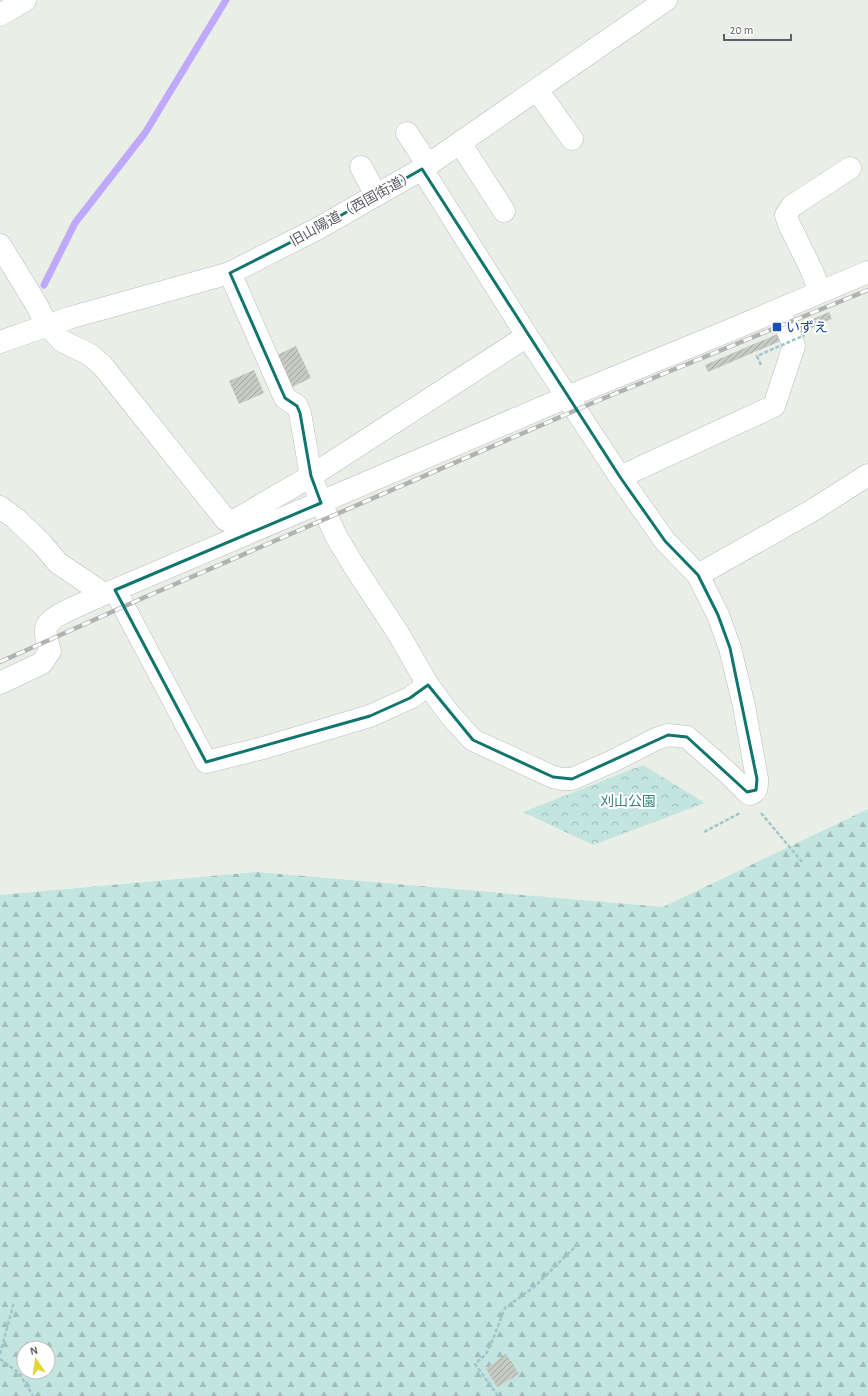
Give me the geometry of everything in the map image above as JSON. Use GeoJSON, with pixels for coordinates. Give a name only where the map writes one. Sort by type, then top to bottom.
{"type":"FeatureCollection","features":[{"type":"Feature","properties":{"kind":"street"},"geometry":{"type":"LineString","coordinates":[[0,15],[25,0]]}},
{"type":"Feature","properties":{"kind":"street","name":"旧山陽道（西国街道）"},"geometry":{"type":"LineString","coordinates":[[0,342],[47,325],[230,273],[317,229],[425,167],[666,0]]}},
{"type":"Feature","properties":{"kind":"street"},"geometry":{"type":"LineString","coordinates":[[537,90],[572,139]]}},
{"type":"Feature","properties":{"kind":"street"},"geometry":{"type":"LineString","coordinates":[[230,273],[285,398],[297,406],[300,413],[311,476],[336,536],[398,633],[428,685],[450,715],[473,740],[553,777],[572,779],[613,761],[656,739],[668,735],[687,737],[752,800],[758,779],[744,706],[730,648],[723,628],[698,575],[665,541],[620,477],[527,336],[406,133]]}},
{"type":"Feature","properties":{"kind":"street"},"geometry":{"type":"LineString","coordinates":[[460,143],[504,211]]}},
{"type":"Feature","properties":{"kind":"street"},"geometry":{"type":"LineString","coordinates":[[361,167],[376,195]]}},
{"type":"Feature","properties":{"kind":"street"},"geometry":{"type":"LineString","coordinates":[[820,292],[786,215],[792,206],[850,168]]}},
{"type":"Feature","properties":{"kind":"street"},"geometry":{"type":"LineString","coordinates":[[2,252],[35,302],[47,325],[62,341],[90,354],[102,365],[226,520],[234,521],[311,476],[527,336]]}},
{"type":"Feature","properties":{"kind":"street"},"geometry":{"type":"LineString","coordinates":[[0,683],[42,663],[50,652],[46,634],[47,624],[55,617],[109,592],[567,396],[779,310],[868,272]]}},
{"type":"Feature","properties":{"kind":"street"},"geometry":{"type":"LineString","coordinates":[[620,477],[774,406],[794,346],[779,310]]}},
{"type":"Feature","properties":{"kind":"street"},"geometry":{"type":"LineString","coordinates":[[698,575],[813,510],[868,475]]}},
{"type":"Feature","properties":{"kind":"street"},"geometry":{"type":"LineString","coordinates":[[0,507],[15,518],[42,544],[58,563],[109,592],[206,762],[263,748],[370,716],[410,698],[428,685]]}},
{"type":"Feature","properties":{"kind":"path"},"geometry":{"type":"LineString","coordinates":[[761,365],[757,356],[805,335]]}},
{"type":"Feature","properties":{"kind":"path"},"geometry":{"type":"LineString","coordinates":[[704,832],[752,800],[802,863]]}},
{"type":"Feature","properties":{"kind":"path"},"geometry":{"type":"LineString","coordinates":[[498,1396],[475,1364],[486,1354],[505,1308],[534,1286],[578,1244]]}},
{"type":"Feature","properties":{"kind":"path"},"geometry":{"type":"LineString","coordinates":[[0,1354],[14,1302]]}},
{"type":"Feature","properties":{"kind":"path"},"geometry":{"type":"LineString","coordinates":[[0,1359],[19,1373],[33,1396]]}},
{"type":"Feature","properties":{"kind":"highlighted area"},"geometry":{"type":"Polygon","coordinates":[[[422,169],[620,477],[665,541],[698,575],[718,615],[730,648],[757,779],[756,790],[747,792],[687,737],[668,735],[572,779],[553,777],[473,740],[428,685],[410,698],[370,716],[206,762],[115,590],[321,503],[311,476],[300,413],[297,406],[285,398],[230,273],[317,229],[422,169]]]}},
{"type":"Feature","properties":{"kind":"green space","name":"刈山公園"},"geometry":{"type":"Polygon","coordinates":[[[643,765],[705,803],[593,845],[523,812],[643,765]]]}},
{"type":"Feature","properties":{"kind":"green space"},"geometry":{"type":"Polygon","coordinates":[[[868,809],[868,1396],[0,1396],[0,895],[257,872],[663,907],[868,809]]]}},
{"type":"Feature","properties":{"kind":"building"},"geometry":{"type":"Polygon","coordinates":[[[829,312],[832,319],[708,372],[705,365],[829,312]]]}},
{"type":"Feature","properties":{"kind":"building"},"geometry":{"type":"Polygon","coordinates":[[[296,346],[311,378],[290,388],[275,356],[296,346]]]}},
{"type":"Feature","properties":{"kind":"building"},"geometry":{"type":"Polygon","coordinates":[[[254,370],[264,393],[239,404],[229,381],[254,370]]]}},
{"type":"Feature","properties":{"kind":"building"},"geometry":{"type":"Polygon","coordinates":[[[506,1354],[519,1374],[497,1387],[486,1369],[506,1354]]]}},
{"type":"Feature","properties":{"kind":"waterway"},"geometry":{"type":"LineString","coordinates":[[44,285],[75,223],[145,133],[226,0]]}},
{"type":"Feature","properties":{"kind":"railway"},"geometry":{"type":"LineString","coordinates":[[0,662],[143,598],[597,401],[868,290]]}},
{"type":"Feature","properties":{"kind":"place","name":"いずえ"},"geometry":{"type":"Point","coordinates":[777,327]}}]}
